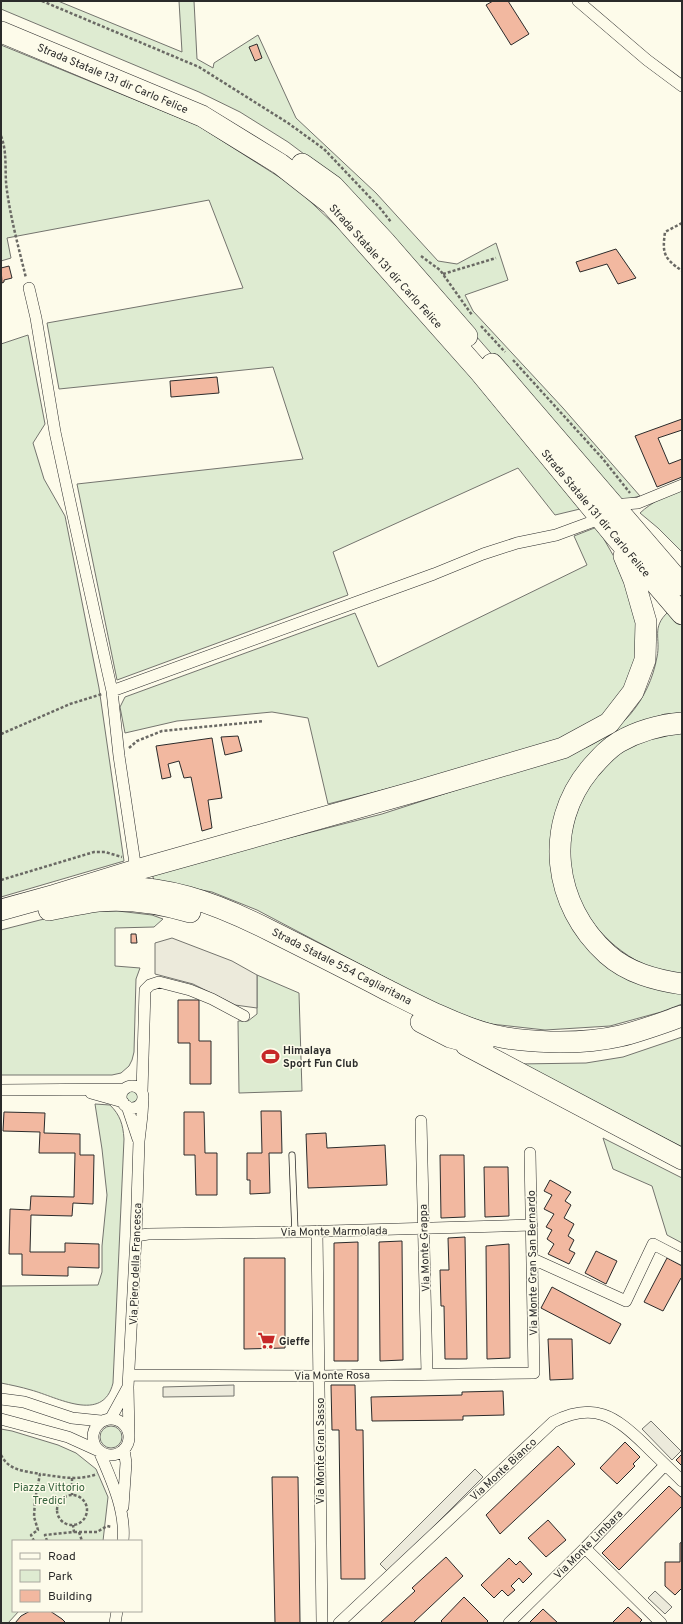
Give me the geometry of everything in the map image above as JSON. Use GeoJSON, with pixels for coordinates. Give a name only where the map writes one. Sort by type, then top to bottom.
{"type":"FeatureCollection","features":[{"type":"Feature","properties":{"kind":"highway","name":"Strada Statale 131 dir Carlo Felice"},"geometry":{"type":"LineString","coordinates":[[1,18],[205,102],[270,140],[333,186],[386,242],[682,585]]}},
{"type":"Feature","properties":{"kind":"highway","name":"Strada Statale 131 dir Carlo Felice"},"geometry":{"type":"LineString","coordinates":[[1,32],[202,116],[280,164],[331,204],[480,372],[616,537],[682,614]]}},
{"type":"Feature","properties":{"kind":"highway"},"geometry":{"type":"LineString","coordinates":[[55,895],[135,866],[417,791],[563,748],[609,723],[633,692],[645,660],[646,622],[634,580],[616,537]]}},
{"type":"Feature","properties":{"kind":"highway"},"geometry":{"type":"LineString","coordinates":[[647,544],[674,554],[682,563]]}},
{"type":"Feature","properties":{"kind":"highway"},"geometry":{"type":"LineString","coordinates":[[682,723],[667,724],[643,731],[618,743],[602,756],[581,780],[569,803],[562,826],[559,850],[562,876],[568,898],[589,934],[603,950],[623,965],[639,974],[660,981],[682,984]]}},
{"type":"Feature","properties":{"kind":"highway","name":"Strada Statale 554 Cagliaritana"},"geometry":{"type":"LineString","coordinates":[[1,910],[55,895],[116,887],[164,890],[215,905],[251,920],[444,1019],[483,1032],[529,1040],[557,1042],[619,1036],[682,1016]]}},
{"type":"Feature","properties":{"kind":"highway","name":"Strada Statale 554 Cagliaritana"},"geometry":{"type":"LineString","coordinates":[[1,923],[39,912],[98,901],[137,901],[172,906],[218,920],[450,1036],[485,1047],[520,1053],[552,1056],[617,1051],[650,1042],[682,1030]]}},
{"type":"Feature","properties":{"kind":"highway"},"geometry":{"type":"LineString","coordinates":[[450,1036],[682,1159]]}},
{"type":"Feature","properties":{"kind":"street"},"geometry":{"type":"LineString","coordinates":[[578,1],[647,60],[682,86]]}},
{"type":"Feature","properties":{"kind":"street"},"geometry":{"type":"LineString","coordinates":[[28,288],[36,318],[56,432],[72,511],[112,691],[119,756],[135,866]]}},
{"type":"Feature","properties":{"kind":"street"},"geometry":{"type":"LineString","coordinates":[[624,504],[638,503],[682,485]]}},
{"type":"Feature","properties":{"kind":"street"},"geometry":{"type":"LineString","coordinates":[[112,691],[434,574],[483,554],[517,543],[556,535],[594,521]]}},
{"type":"Feature","properties":{"kind":"street","name":"Via Piero della Francesca"},"geometry":{"type":"LineString","coordinates":[[123,1540],[126,1463],[124,1449],[129,1441],[128,1387],[136,1236],[145,990],[150,985],[159,982],[190,990],[212,998],[244,1016]]}},
{"type":"Feature","properties":{"kind":"street","name":"Via Piero della Francesca"},"geometry":{"type":"LineString","coordinates":[[139,1142],[122,1096],[142,1061]]}},
{"type":"Feature","properties":{"kind":"street"},"geometry":{"type":"LineString","coordinates":[[1,1090],[83,1090],[137,1087],[142,1095],[136,1106],[125,1104],[83,1090]]}},
{"type":"Feature","properties":{"kind":"street","name":"Via Monte Grappa"},"geometry":{"type":"LineString","coordinates":[[421,1121],[427,1374]]}},
{"type":"Feature","properties":{"kind":"street","name":"Via Monte Gran San Bernardo"},"geometry":{"type":"LineString","coordinates":[[530,1153],[534,1373]]}},
{"type":"Feature","properties":{"kind":"street","name":"Via Monte Marmolada"},"geometry":{"type":"LineString","coordinates":[[136,1236],[155,1234],[424,1229],[532,1225]]}},
{"type":"Feature","properties":{"kind":"street","name":"Via Monte Gran Sasso"},"geometry":{"type":"LineString","coordinates":[[317,1231],[322,1623]]}},
{"type":"Feature","properties":{"kind":"street"},"geometry":{"type":"LineString","coordinates":[[533,1259],[626,1301],[653,1244],[682,1259]]}},
{"type":"Feature","properties":{"kind":"street","name":"Via Monte Rosa"},"geometry":{"type":"LineString","coordinates":[[129,1375],[320,1376],[534,1373]]}},
{"type":"Feature","properties":{"kind":"street","name":"Via Piero della Francesca"},"geometry":{"type":"LineString","coordinates":[[123,1523],[115,1489],[99,1451],[94,1444],[93,1434],[94,1428],[106,1420],[128,1387]]}},
{"type":"Feature","properties":{"kind":"street"},"geometry":{"type":"LineString","coordinates":[[1,1399],[24,1402],[72,1418],[122,1422],[128,1430],[129,1436]]}},
{"type":"Feature","properties":{"kind":"street","name":"Via Monte Bianco"},"geometry":{"type":"LineString","coordinates":[[339,1623],[553,1422],[563,1416],[587,1412],[600,1413],[613,1419],[625,1426],[682,1481]]}},
{"type":"Feature","properties":{"kind":"street"},"geometry":{"type":"LineString","coordinates":[[1,1419],[68,1436],[107,1455],[113,1455],[124,1449]]}},
{"type":"Feature","properties":{"kind":"street","name":"Via Monte Limbara"},"geometry":{"type":"LineString","coordinates":[[509,1623],[585,1548],[665,1465]]}},
{"type":"Feature","properties":{"kind":"street"},"geometry":{"type":"LineString","coordinates":[[585,1548],[661,1623]]}},
{"type":"Feature","properties":{"kind":"street"},"geometry":{"type":"LineString","coordinates":[[115,1623],[117,1612]]}},
{"type":"Feature","properties":{"kind":"lane"},"geometry":{"type":"LineString","coordinates":[[292,1155],[295,1232]]}},
{"type":"Feature","properties":{"kind":"path"},"geometry":{"type":"LineString","coordinates":[[1,136],[5,146],[8,196],[28,288]]}},
{"type":"Feature","properties":{"kind":"path"},"geometry":{"type":"LineString","coordinates":[[682,222],[664,232],[663,248],[668,261],[682,271]]}},
{"type":"Feature","properties":{"kind":"path"},"geometry":{"type":"LineString","coordinates":[[443,274],[496,258]]}},
{"type":"Feature","properties":{"kind":"path"},"geometry":{"type":"LineString","coordinates":[[1,734],[70,704],[112,691]]}},
{"type":"Feature","properties":{"kind":"path"},"geometry":{"type":"LineString","coordinates":[[119,756],[137,741],[162,731],[264,721]]}},
{"type":"Feature","properties":{"kind":"path"},"geometry":{"type":"LineString","coordinates":[[1,880],[94,852],[106,852],[120,856],[135,866]]}},
{"type":"Feature","properties":{"kind":"path"},"geometry":{"type":"LineString","coordinates":[[1,1455],[3,1460],[15,1470],[40,1474],[72,1478],[90,1477],[107,1470]]}},
{"type":"Feature","properties":{"kind":"path"},"geometry":{"type":"LineString","coordinates":[[34,1540],[31,1535],[38,1530],[34,1517],[40,1474]]}},
{"type":"Feature","properties":{"kind":"path"},"geometry":{"type":"LineString","coordinates":[[72,1478],[72,1495]]}},
{"type":"Feature","properties":{"kind":"path"},"geometry":{"type":"LineString","coordinates":[[72,1495],[81,1498],[84,1501],[87,1510],[85,1518],[78,1524],[68,1525],[60,1520],[57,1511],[60,1501],[67,1496],[72,1495]]}},
{"type":"Feature","properties":{"kind":"path"},"geometry":{"type":"LineString","coordinates":[[47,1540],[45,1535],[74,1532],[97,1532],[108,1526],[123,1523]]}},
{"type":"Feature","properties":{"kind":"path"},"geometry":{"type":"LineString","coordinates":[[73,1525],[74,1532]]}},
{"type":"Feature","properties":{"kind":"path"},"geometry":{"type":"LineString","coordinates":[[79,1532],[82,1540]]}},
{"type":"Feature","properties":{"kind":"green space"},"geometry":{"type":"Polygon","coordinates":[[[1,1],[58,1],[182,52],[179,1],[194,1],[197,59],[213,68],[214,63],[258,35],[296,118],[376,193],[438,261],[457,264],[496,243],[508,280],[465,295],[473,311],[563,408],[640,496],[620,501],[455,312],[308,157],[288,142],[240,112],[199,92],[1,9],[1,1]]]}},
{"type":"Feature","properties":{"kind":"green space"},"geometry":{"type":"Polygon","coordinates":[[[1,45],[197,125],[295,187],[355,244],[468,371],[580,509],[555,515],[518,468],[333,552],[348,595],[117,680],[77,484],[303,459],[273,367],[59,389],[47,323],[243,288],[209,200],[7,238],[11,258],[1,261],[1,45]]]}},
{"type":"Feature","properties":{"kind":"green space"},"geometry":{"type":"Polygon","coordinates":[[[28,335],[45,424],[33,443],[44,479],[65,516],[99,688],[124,861],[1,897],[1,344],[28,335]]]}},
{"type":"Feature","properties":{"kind":"green space"},"geometry":{"type":"Polygon","coordinates":[[[682,490],[682,552],[658,528],[640,513],[649,505],[670,494],[682,490]]]}},
{"type":"Feature","properties":{"kind":"green space"},"geometry":{"type":"Polygon","coordinates":[[[597,527],[621,569],[642,630],[630,690],[587,731],[437,776],[328,804],[308,718],[272,712],[177,721],[125,733],[120,707],[125,697],[355,613],[378,667],[587,565],[574,536],[597,527]]]}},
{"type":"Feature","properties":{"kind":"green space"},"geometry":{"type":"Polygon","coordinates":[[[668,612],[682,621],[682,713],[665,714],[636,724],[556,814],[580,932],[682,991],[682,1004],[661,1012],[610,1026],[545,1030],[491,1024],[447,1010],[257,910],[212,892],[154,881],[152,873],[382,814],[580,750],[594,743],[608,735],[620,725],[640,702],[653,673],[657,657],[658,628],[668,612]]]}},
{"type":"Feature","properties":{"kind":"green space"},"geometry":{"type":"Polygon","coordinates":[[[682,727],[682,975],[658,971],[628,956],[604,936],[586,913],[575,886],[570,858],[572,829],[582,800],[600,771],[608,762],[627,749],[682,727]]]}},
{"type":"Feature","properties":{"kind":"green space"},"geometry":{"type":"Polygon","coordinates":[[[118,911],[152,915],[163,919],[154,927],[115,928],[115,966],[140,968],[136,979],[134,1052],[129,1066],[121,1073],[112,1075],[1,1075],[1,930],[79,912],[118,911]]]}},
{"type":"Feature","properties":{"kind":"green space","name":"Himalaya Sport Fun Club"},"geometry":{"type":"Polygon","coordinates":[[[257,975],[299,993],[302,1091],[239,1093],[238,1021],[248,1021],[257,1014],[257,975]]]}},
{"type":"Feature","properties":{"kind":"green space"},"geometry":{"type":"Polygon","coordinates":[[[682,1037],[682,1147],[517,1064],[586,1063],[623,1057],[682,1037]]]}},
{"type":"Feature","properties":{"kind":"green space"},"geometry":{"type":"Polygon","coordinates":[[[132,1089],[139,1094],[140,1097],[135,1104],[132,1105],[125,1100],[124,1097],[129,1090],[132,1089]]]}},
{"type":"Feature","properties":{"kind":"green space"},"geometry":{"type":"Polygon","coordinates":[[[95,1104],[110,1105],[116,1112],[123,1129],[124,1139],[113,1383],[108,1395],[100,1402],[90,1405],[66,1402],[31,1390],[1,1383],[1,1286],[98,1285],[102,1272],[102,1246],[107,1195],[95,1104]]]}},
{"type":"Feature","properties":{"kind":"green space"},"geometry":{"type":"Polygon","coordinates":[[[603,1138],[682,1178],[682,1243],[667,1235],[652,1186],[613,1169],[603,1138]]]}},
{"type":"Feature","properties":{"kind":"green space"},"geometry":{"type":"Polygon","coordinates":[[[111,1426],[119,1429],[122,1437],[119,1445],[111,1448],[103,1445],[100,1437],[103,1429],[111,1426]]]}},
{"type":"Feature","properties":{"kind":"green space","name":"Piazza Vittorio Tredici"},"geometry":{"type":"Polygon","coordinates":[[[1,1429],[58,1445],[76,1453],[96,1469],[108,1497],[103,1540],[12,1540],[12,1612],[18,1612],[8,1623],[1,1623],[1,1429]]]}},
{"type":"Feature","properties":{"kind":"shaded area"},"geometry":{"type":"Polygon","coordinates":[[[172,938],[232,961],[257,975],[257,1008],[235,1005],[193,984],[155,974],[155,943],[172,938]]]}},
{"type":"Feature","properties":{"kind":"shaded area"},"geometry":{"type":"Polygon","coordinates":[[[234,1385],[234,1396],[163,1397],[163,1387],[234,1385]]]}},
{"type":"Feature","properties":{"kind":"shaded area"},"geometry":{"type":"Polygon","coordinates":[[[651,1421],[681,1451],[672,1460],[642,1429],[651,1421]]]}},
{"type":"Feature","properties":{"kind":"shaded area"},"geometry":{"type":"Polygon","coordinates":[[[475,1469],[483,1477],[388,1572],[380,1564],[475,1469]]]}},
{"type":"Feature","properties":{"kind":"shaded area"},"geometry":{"type":"Polygon","coordinates":[[[655,1591],[672,1607],[665,1614],[648,1598],[655,1591]]]}},
{"type":"Feature","properties":{"kind":"building"},"geometry":{"type":"Polygon","coordinates":[[[493,1],[508,1],[529,34],[511,45],[486,5],[493,1]]]}},
{"type":"Feature","properties":{"kind":"building"},"geometry":{"type":"Polygon","coordinates":[[[257,44],[262,58],[255,61],[249,47],[257,44]]]}},
{"type":"Feature","properties":{"kind":"building"},"geometry":{"type":"Polygon","coordinates":[[[616,249],[636,278],[618,284],[607,264],[580,272],[576,262],[616,249]]]}},
{"type":"Feature","properties":{"kind":"building"},"geometry":{"type":"Polygon","coordinates":[[[9,266],[12,278],[4,280],[2,283],[1,268],[9,266]]]}},
{"type":"Feature","properties":{"kind":"building"},"geometry":{"type":"Polygon","coordinates":[[[217,377],[219,393],[171,397],[170,381],[217,377]]]}},
{"type":"Feature","properties":{"kind":"building"},"geometry":{"type":"Polygon","coordinates":[[[682,419],[682,430],[658,438],[669,464],[682,459],[682,477],[657,487],[635,436],[682,419]]]}},
{"type":"Feature","properties":{"kind":"building"},"geometry":{"type":"Polygon","coordinates":[[[238,736],[242,751],[225,755],[221,737],[238,736]]]}},
{"type":"Feature","properties":{"kind":"building"},"geometry":{"type":"Polygon","coordinates":[[[212,738],[222,798],[208,800],[212,828],[202,831],[191,777],[184,778],[179,761],[168,764],[171,777],[162,779],[156,746],[212,738]]]}},
{"type":"Feature","properties":{"kind":"building"},"geometry":{"type":"Polygon","coordinates":[[[131,934],[136,934],[137,943],[131,943],[131,934]]]}},
{"type":"Feature","properties":{"kind":"building"},"geometry":{"type":"Polygon","coordinates":[[[178,1000],[199,1000],[199,1041],[211,1041],[211,1084],[190,1084],[190,1043],[178,1043],[178,1000]]]}},
{"type":"Feature","properties":{"kind":"building"},"geometry":{"type":"Polygon","coordinates":[[[261,1111],[281,1111],[282,1153],[269,1153],[270,1193],[250,1194],[250,1180],[247,1180],[247,1153],[262,1153],[261,1111]]]}},
{"type":"Feature","properties":{"kind":"building"},"geometry":{"type":"Polygon","coordinates":[[[4,1112],[45,1113],[44,1133],[80,1134],[80,1155],[94,1155],[93,1204],[73,1203],[72,1216],[31,1215],[30,1252],[65,1252],[65,1243],[99,1244],[99,1268],[68,1267],[68,1276],[22,1275],[22,1254],[9,1254],[10,1209],[30,1210],[31,1196],[74,1197],[75,1153],[39,1153],[40,1132],[3,1131],[4,1112]]]}},
{"type":"Feature","properties":{"kind":"building"},"geometry":{"type":"Polygon","coordinates":[[[184,1112],[204,1112],[205,1153],[217,1153],[217,1195],[196,1195],[195,1155],[184,1155],[184,1112]]]}},
{"type":"Feature","properties":{"kind":"building"},"geometry":{"type":"Polygon","coordinates":[[[326,1133],[327,1148],[385,1145],[387,1185],[308,1188],[306,1134],[326,1133]]]}},
{"type":"Feature","properties":{"kind":"building"},"geometry":{"type":"Polygon","coordinates":[[[440,1155],[464,1155],[465,1217],[441,1218],[440,1155]]]}},
{"type":"Feature","properties":{"kind":"building"},"geometry":{"type":"Polygon","coordinates":[[[484,1167],[508,1167],[509,1216],[485,1217],[484,1167]]]}},
{"type":"Feature","properties":{"kind":"building"},"geometry":{"type":"Polygon","coordinates":[[[550,1180],[571,1192],[565,1201],[571,1205],[564,1218],[574,1224],[568,1236],[574,1240],[569,1250],[575,1253],[569,1264],[548,1254],[554,1244],[547,1239],[552,1230],[546,1227],[554,1214],[544,1209],[552,1195],[544,1191],[550,1180]]]}},
{"type":"Feature","properties":{"kind":"building"},"geometry":{"type":"Polygon","coordinates":[[[465,1237],[467,1359],[445,1359],[444,1306],[441,1306],[440,1270],[449,1270],[448,1238],[465,1237]]]}},
{"type":"Feature","properties":{"kind":"building"},"geometry":{"type":"Polygon","coordinates":[[[402,1241],[403,1360],[380,1361],[379,1242],[402,1241]]]}},
{"type":"Feature","properties":{"kind":"building"},"geometry":{"type":"Polygon","coordinates":[[[358,1242],[358,1361],[334,1361],[334,1243],[358,1242]]]}},
{"type":"Feature","properties":{"kind":"building"},"geometry":{"type":"Polygon","coordinates":[[[509,1244],[510,1358],[487,1359],[486,1246],[509,1244]]]}},
{"type":"Feature","properties":{"kind":"building"},"geometry":{"type":"Polygon","coordinates":[[[596,1251],[617,1261],[606,1284],[585,1273],[596,1251]]]}},
{"type":"Feature","properties":{"kind":"building"},"geometry":{"type":"Polygon","coordinates":[[[244,1258],[285,1258],[285,1348],[244,1349],[244,1258]]]}},
{"type":"Feature","properties":{"kind":"building"},"geometry":{"type":"Polygon","coordinates":[[[667,1258],[682,1266],[682,1279],[681,1278],[663,1311],[644,1302],[667,1258]]]}},
{"type":"Feature","properties":{"kind":"building"},"geometry":{"type":"Polygon","coordinates":[[[552,1287],[621,1324],[610,1344],[541,1308],[552,1287]]]}},
{"type":"Feature","properties":{"kind":"building"},"geometry":{"type":"Polygon","coordinates":[[[548,1339],[572,1339],[573,1379],[550,1380],[548,1339]]]}},
{"type":"Feature","properties":{"kind":"building"},"geometry":{"type":"Polygon","coordinates":[[[331,1385],[355,1385],[356,1430],[363,1430],[365,1579],[341,1579],[339,1430],[332,1430],[331,1385]]]}},
{"type":"Feature","properties":{"kind":"building"},"geometry":{"type":"Polygon","coordinates":[[[503,1391],[504,1415],[463,1416],[463,1420],[372,1421],[371,1397],[462,1395],[462,1392],[503,1391]]]}},
{"type":"Feature","properties":{"kind":"building"},"geometry":{"type":"Polygon","coordinates":[[[625,1442],[640,1457],[633,1464],[635,1466],[617,1484],[600,1468],[625,1442]]]}},
{"type":"Feature","properties":{"kind":"building"},"geometry":{"type":"Polygon","coordinates":[[[558,1446],[575,1464],[500,1534],[486,1515],[558,1446]]]}},
{"type":"Feature","properties":{"kind":"building"},"geometry":{"type":"Polygon","coordinates":[[[682,1454],[682,1466],[676,1460],[682,1454]]]}},
{"type":"Feature","properties":{"kind":"building"},"geometry":{"type":"Polygon","coordinates":[[[272,1477],[298,1477],[300,1623],[275,1623],[272,1477]]]}},
{"type":"Feature","properties":{"kind":"building"},"geometry":{"type":"Polygon","coordinates":[[[669,1486],[682,1498],[682,1506],[619,1570],[602,1553],[669,1486]]]}},
{"type":"Feature","properties":{"kind":"building"},"geometry":{"type":"Polygon","coordinates":[[[548,1520],[566,1540],[546,1557],[528,1538],[548,1520]]]}},
{"type":"Feature","properties":{"kind":"building"},"geometry":{"type":"Polygon","coordinates":[[[682,1542],[682,1588],[675,1595],[665,1586],[665,1562],[680,1562],[680,1543],[682,1542]]]}},
{"type":"Feature","properties":{"kind":"building"},"geometry":{"type":"Polygon","coordinates":[[[446,1557],[463,1576],[413,1623],[380,1623],[415,1591],[412,1588],[446,1557]]]}},
{"type":"Feature","properties":{"kind":"building"},"geometry":{"type":"Polygon","coordinates":[[[509,1558],[516,1565],[520,1561],[532,1574],[523,1583],[519,1578],[511,1586],[515,1590],[508,1596],[502,1590],[494,1598],[481,1585],[509,1558]]]}},
{"type":"Feature","properties":{"kind":"building"},"geometry":{"type":"Polygon","coordinates":[[[464,1597],[488,1621],[486,1623],[443,1623],[441,1621],[464,1597]]]}},
{"type":"Feature","properties":{"kind":"building"},"geometry":{"type":"Polygon","coordinates":[[[628,1607],[642,1620],[639,1623],[612,1623],[628,1607]]]}},
{"type":"Feature","properties":{"kind":"building"},"geometry":{"type":"Polygon","coordinates":[[[543,1609],[558,1623],[529,1623],[543,1609]]]}},
{"type":"Feature","properties":{"kind":"building"},"geometry":{"type":"Polygon","coordinates":[[[28,1612],[52,1612],[66,1623],[15,1623],[21,1616],[28,1612]]]}},
{"type":"Feature","properties":{"kind":"place","name":"Himalaya Sport Fun Club"},"geometry":{"type":"Point","coordinates":[270,1056]}},
{"type":"Feature","properties":{"kind":"place","name":"Gieffe"},"geometry":{"type":"Point","coordinates":[266,1341]}}]}
